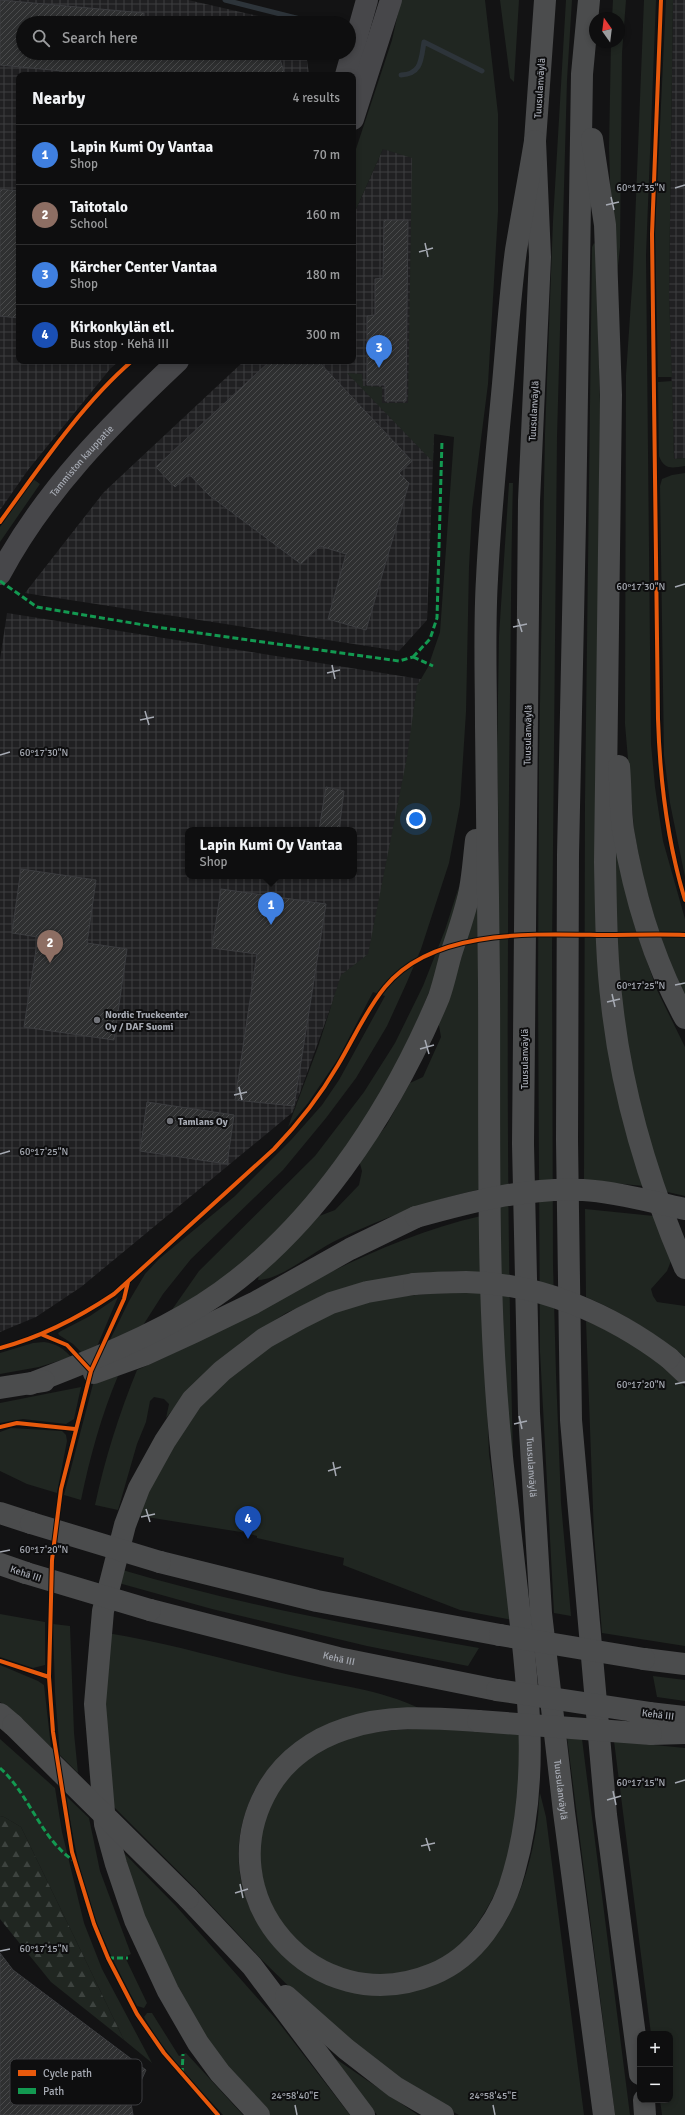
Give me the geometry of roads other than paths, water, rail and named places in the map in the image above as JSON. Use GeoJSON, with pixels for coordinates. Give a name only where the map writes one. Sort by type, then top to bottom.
{"type":"FeatureCollection","features":[{"type":"Feature","properties":{"kind":"highway","name":"Tuusulanväylä"},"geometry":{"type":"LineString","coordinates":[[545,0],[535,141],[540,257],[529,500],[524,1128],[529,1413],[541,1613],[564,1812],[604,2115]]}},
{"type":"Feature","properties":{"kind":"highway"},"geometry":{"type":"LineString","coordinates":[[590,0],[582,74],[576,522],[568,855],[567,1140],[571,1420],[606,1815],[639,2067]]}},
{"type":"Feature","properties":{"kind":"highway"},"geometry":{"type":"LineString","coordinates":[[582,74],[605,225],[611,395],[605,862],[606,934],[612,1004],[626,1092],[640,1145],[655,1194],[685,1268]]}},
{"type":"Feature","properties":{"kind":"highway"},"geometry":{"type":"LineString","coordinates":[[535,141],[516,255],[486,584],[486,758],[492,1335],[501,1450],[526,1672],[531,1751],[529,1791],[515,1871],[505,1901],[489,1927],[470,1949],[446,1969],[421,1979],[399,1984],[365,1984],[346,1981],[317,1970],[295,1953],[276,1932],[261,1904],[251,1876],[250,1849],[253,1823],[261,1801],[276,1776],[294,1757],[315,1741],[343,1729],[374,1721],[414,1717],[478,1721],[651,1734],[685,1733]]}},
{"type":"Feature","properties":{"kind":"highway"},"geometry":{"type":"LineString","coordinates":[[608,573],[623,829],[636,890],[653,948],[672,993],[685,1018]]}},
{"type":"Feature","properties":{"kind":"highway"},"geometry":{"type":"LineString","coordinates":[[30,1384],[90,1361],[150,1334],[203,1304],[246,1272],[293,1227],[349,1160],[385,1106],[440,995],[470,889],[486,758]]}},
{"type":"Feature","properties":{"kind":"highway"},"geometry":{"type":"LineString","coordinates":[[0,1388],[94,1373],[144,1355],[254,1302],[350,1249],[416,1217],[470,1202],[528,1192],[583,1190],[634,1198],[685,1209]]}},
{"type":"Feature","properties":{"kind":"highway"},"geometry":{"type":"LineString","coordinates":[[258,2115],[220,2073],[198,2043],[168,1991],[134,1920],[105,1824],[95,1704],[103,1611],[125,1525],[139,1488],[165,1442],[192,1400],[222,1370],[265,1338],[331,1303],[367,1292],[414,1284],[466,1282],[508,1286],[546,1295],[584,1308],[644,1339],[669,1358],[685,1373]]}},
{"type":"Feature","properties":{"kind":"highway"},"geometry":{"type":"LineString","coordinates":[[0,1512],[31,1523],[160,1562],[317,1601],[500,1635],[644,1659],[685,1664]]}},
{"type":"Feature","properties":{"kind":"highway","name":"Kehä III"},"geometry":{"type":"LineString","coordinates":[[0,1564],[150,1610],[338,1658],[497,1690],[685,1717]]}},
{"type":"Feature","properties":{"kind":"highway"},"geometry":{"type":"LineString","coordinates":[[6,1720],[188,1898],[252,1966],[346,2049],[395,2087],[443,2115]]}},
{"type":"Feature","properties":{"kind":"highway"},"geometry":{"type":"LineString","coordinates":[[252,1966],[364,2115]]}},
{"type":"Feature","properties":{"kind":"highway"},"geometry":{"type":"LineString","coordinates":[[644,2103],[646,2115]]}},
{"type":"Feature","properties":{"kind":"main road"},"geometry":{"type":"LineString","coordinates":[[356,39],[367,0]]}},
{"type":"Feature","properties":{"kind":"main road"},"geometry":{"type":"LineString","coordinates":[[356,110],[391,0]]}},
{"type":"Feature","properties":{"kind":"main road"},"geometry":{"type":"LineString","coordinates":[[347,72],[350,60]]}},
{"type":"Feature","properties":{"kind":"main road","name":"Tammiston kauppatie"},"geometry":{"type":"LineString","coordinates":[[0,574],[24,532],[62,480],[121,415],[175,364]]}},
{"type":"Feature","properties":{"kind":"waterway"},"geometry":{"type":"LineString","coordinates":[[225,0],[288,16]]}},
{"type":"Feature","properties":{"kind":"waterway"},"geometry":{"type":"LineString","coordinates":[[401,75],[408,74],[417,69],[421,60],[424,42],[482,71]]}},
{"type":"Feature","properties":{"kind":"place","name":"Kärcher Center Vantaa"},"geometry":{"type":"Point","coordinates":[379,368]}},
{"type":"Feature","properties":{"kind":"place","name":"Lapin Kumi Oy Vantaa"},"geometry":{"type":"Point","coordinates":[271,925]}},
{"type":"Feature","properties":{"kind":"place","name":"Taitotalo"},"geometry":{"type":"Point","coordinates":[50,963]}},
{"type":"Feature","properties":{"kind":"place","name":"Nordic Truckcenter Oy / DAF Suomi"},"geometry":{"type":"Point","coordinates":[97,1020]}},
{"type":"Feature","properties":{"kind":"place","name":"Tamlans Oy"},"geometry":{"type":"Point","coordinates":[170,1121]}},
{"type":"Feature","properties":{"kind":"place","name":"Kirkonkylän etl."},"geometry":{"type":"Point","coordinates":[248,1539]}}]}
